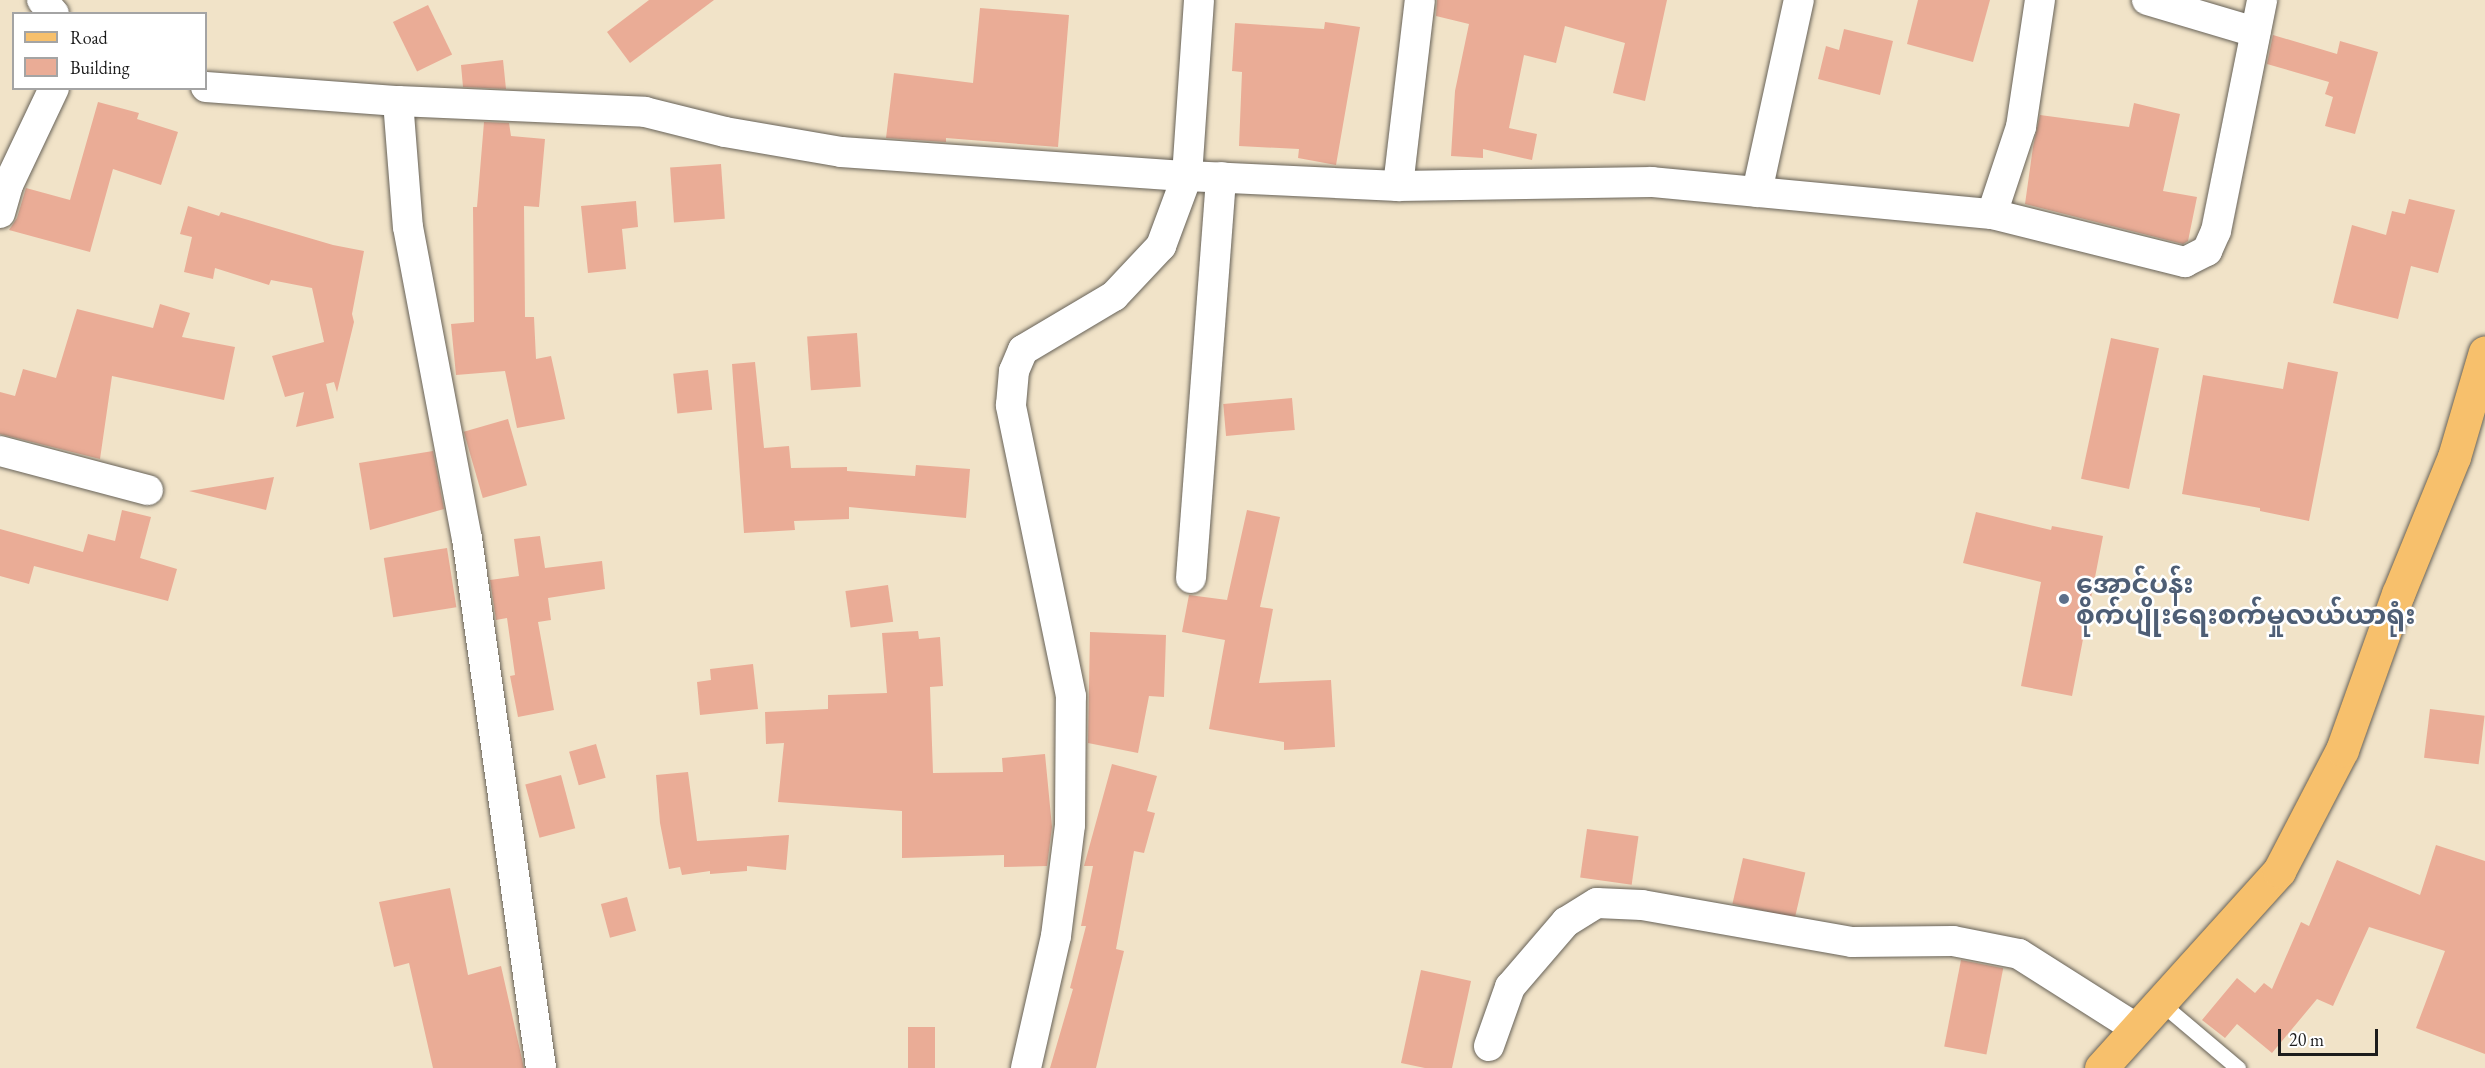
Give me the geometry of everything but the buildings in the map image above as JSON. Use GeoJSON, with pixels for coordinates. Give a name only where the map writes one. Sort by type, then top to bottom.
{"type":"FeatureCollection","features":[{"type":"Feature","properties":{"kind":"main road"},"geometry":{"type":"LineString","coordinates":[[2101,1068],[2279,871],[2342,750],[2398,594],[2454,457],[2485,352]]}},
{"type":"Feature","properties":{"kind":"street"},"geometry":{"type":"LineString","coordinates":[[42,0],[52,12]]}},
{"type":"Feature","properties":{"kind":"street"},"geometry":{"type":"LineString","coordinates":[[1026,1068],[1059,914],[1070,825],[1071,696],[1011,405],[1014,371],[1023,350],[1113,296],[1161,246],[1187,176],[1199,0]]}},
{"type":"Feature","properties":{"kind":"street"},"geometry":{"type":"LineString","coordinates":[[1398,186],[1420,0]]}},
{"type":"Feature","properties":{"kind":"street"},"geometry":{"type":"LineString","coordinates":[[1756,192],[1799,0]]}},
{"type":"Feature","properties":{"kind":"street"},"geometry":{"type":"LineString","coordinates":[[1992,214],[2021,127],[2040,0]]}},
{"type":"Feature","properties":{"kind":"street"},"geometry":{"type":"LineString","coordinates":[[2147,0],[2255,32]]}},
{"type":"Feature","properties":{"kind":"street"},"geometry":{"type":"LineString","coordinates":[[207,87],[398,100],[645,112],[725,132],[841,152],[1187,176],[1398,186],[1652,182],[1992,214],[2185,262],[2207,251],[2216,231],[2262,0]]}},
{"type":"Feature","properties":{"kind":"street"},"geometry":{"type":"LineString","coordinates":[[0,213],[8,185],[53,90]]}},
{"type":"Feature","properties":{"kind":"street"},"geometry":{"type":"LineString","coordinates":[[398,100],[408,226],[467,538],[541,1068]]}},
{"type":"Feature","properties":{"kind":"street"},"geometry":{"type":"LineString","coordinates":[[1191,578],[1221,177]]}},
{"type":"Feature","properties":{"kind":"street"},"geometry":{"type":"LineString","coordinates":[[0,451],[148,490]]}},
{"type":"Feature","properties":{"kind":"street"},"geometry":{"type":"LineString","coordinates":[[1489,1046],[1510,987],[1566,922],[1597,903],[1642,905],[1852,942],[1953,941],[2019,954],[2137,1029]]}},
{"type":"Feature","properties":{"kind":"lane"},"geometry":{"type":"LineString","coordinates":[[2161,1003],[2238,1068]]}},
{"type":"Feature","properties":{"kind":"place","name":"အောင်ပန်း စိုက်ပျိုးရေးစက်မှုလယ်ယာရုံး"},"geometry":{"type":"Point","coordinates":[2064,599]}}]}
